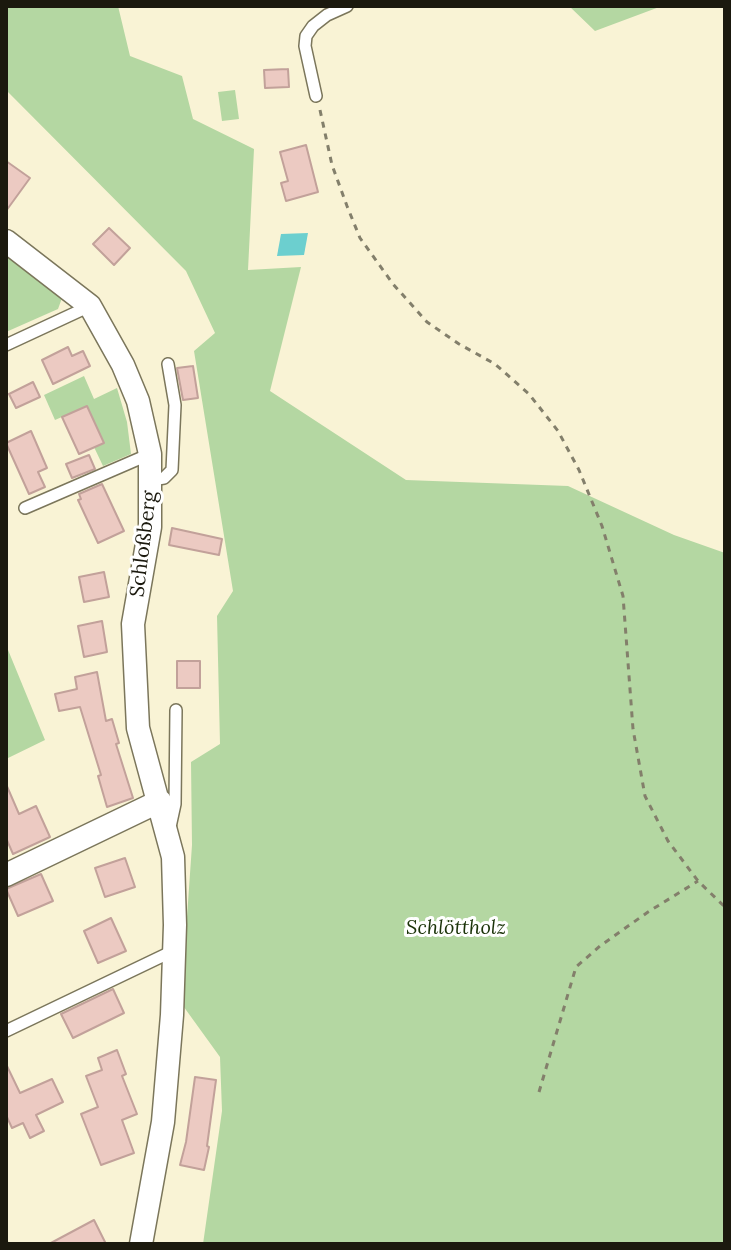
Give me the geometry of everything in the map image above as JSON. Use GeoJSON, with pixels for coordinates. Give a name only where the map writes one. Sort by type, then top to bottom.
{"type":"FeatureCollection","features":[{"type":"Feature","properties":{"kind":"street","name":"Schloßberg"},"geometry":{"type":"LineString","coordinates":[[6,241],[90,306],[123,365],[138,401],[150,454],[150,527],[133,624],[138,728],[173,857],[174,951],[163,1122],[141,1244]]}},
{"type":"Feature","properties":{"kind":"street"},"geometry":{"type":"LineString","coordinates":[[6,875],[160,801]]}},
{"type":"Feature","properties":{"kind":"lane"},"geometry":{"type":"LineString","coordinates":[[316,96],[305,46],[306,36],[320,20],[347,6]]}},
{"type":"Feature","properties":{"kind":"lane"},"geometry":{"type":"LineString","coordinates":[[6,345],[90,306]]}},
{"type":"Feature","properties":{"kind":"lane"},"geometry":{"type":"LineString","coordinates":[[152,480],[164,478],[172,470],[175,405],[168,364]]}},
{"type":"Feature","properties":{"kind":"lane"},"geometry":{"type":"LineString","coordinates":[[25,508],[150,454]]}},
{"type":"Feature","properties":{"kind":"lane"},"geometry":{"type":"LineString","coordinates":[[168,836],[175,804],[176,710]]}},
{"type":"Feature","properties":{"kind":"lane"},"geometry":{"type":"LineString","coordinates":[[6,1031],[174,951]]}},
{"type":"Feature","properties":{"kind":"path"},"geometry":{"type":"LineString","coordinates":[[316,96],[332,165],[347,206],[360,238],[384,273],[427,322],[495,364],[529,394],[558,431],[579,470],[602,526],[623,596],[633,729],[645,796],[668,841],[698,881],[725,907]]}},
{"type":"Feature","properties":{"kind":"path"},"geometry":{"type":"LineString","coordinates":[[539,1092],[576,967],[648,912],[698,881]]}},
{"type":"Feature","properties":{"kind":"green space","name":"Schlöttholz"},"geometry":{"type":"Polygon","coordinates":[[[6,6],[118,6],[130,56],[182,76],[193,119],[254,149],[248,270],[301,267],[270,391],[406,480],[568,486],[674,535],[725,553],[725,1244],[203,1244],[222,1111],[220,1057],[181,1003],[192,845],[191,762],[220,744],[217,616],[233,591],[194,351],[215,333],[186,271],[6,90],[6,6]]]}},
{"type":"Feature","properties":{"kind":"green space"},"geometry":{"type":"Polygon","coordinates":[[[569,6],[662,6],[595,31],[569,6]]]}},
{"type":"Feature","properties":{"kind":"green space"},"geometry":{"type":"Polygon","coordinates":[[[235,90],[239,119],[222,121],[218,92],[235,90]]]}},
{"type":"Feature","properties":{"kind":"green space"},"geometry":{"type":"Polygon","coordinates":[[[6,251],[62,298],[58,309],[6,332],[6,251]]]}},
{"type":"Feature","properties":{"kind":"green space"},"geometry":{"type":"Polygon","coordinates":[[[84,376],[94,399],[117,388],[127,422],[131,454],[103,466],[94,447],[103,442],[87,406],[55,420],[44,395],[84,376]]]}},
{"type":"Feature","properties":{"kind":"green space"},"geometry":{"type":"Polygon","coordinates":[[[6,645],[45,740],[6,759],[6,645]]]}},
{"type":"Feature","properties":{"kind":"water"},"geometry":{"type":"Polygon","coordinates":[[[308,233],[304,255],[277,256],[281,234],[308,233]]]}},
{"type":"Feature","properties":{"kind":"building"},"geometry":{"type":"Polygon","coordinates":[[[288,69],[289,87],[265,88],[264,70],[288,69]]]}},
{"type":"Feature","properties":{"kind":"building"},"geometry":{"type":"Polygon","coordinates":[[[306,145],[318,192],[286,201],[281,183],[288,181],[280,152],[306,145]]]}},
{"type":"Feature","properties":{"kind":"building"},"geometry":{"type":"Polygon","coordinates":[[[6,161],[30,178],[6,211],[6,161]]]}},
{"type":"Feature","properties":{"kind":"building"},"geometry":{"type":"Polygon","coordinates":[[[109,228],[130,248],[114,265],[93,244],[109,228]]]}},
{"type":"Feature","properties":{"kind":"building"},"geometry":{"type":"Polygon","coordinates":[[[68,347],[72,356],[83,351],[90,366],[53,384],[42,360],[68,347]]]}},
{"type":"Feature","properties":{"kind":"building"},"geometry":{"type":"Polygon","coordinates":[[[193,366],[198,398],[183,400],[177,368],[193,366]]]}},
{"type":"Feature","properties":{"kind":"building"},"geometry":{"type":"Polygon","coordinates":[[[33,382],[40,397],[16,408],[9,394],[33,382]]]}},
{"type":"Feature","properties":{"kind":"building"},"geometry":{"type":"Polygon","coordinates":[[[87,406],[104,443],[79,454],[62,417],[87,406]]]}},
{"type":"Feature","properties":{"kind":"building"},"geometry":{"type":"Polygon","coordinates":[[[31,431],[47,468],[38,472],[45,487],[29,494],[6,443],[31,431]]]}},
{"type":"Feature","properties":{"kind":"building"},"geometry":{"type":"Polygon","coordinates":[[[89,455],[95,469],[72,478],[66,464],[89,455]]]}},
{"type":"Feature","properties":{"kind":"building"},"geometry":{"type":"Polygon","coordinates":[[[102,484],[124,531],[98,543],[78,500],[81,499],[79,494],[102,484]]]}},
{"type":"Feature","properties":{"kind":"building"},"geometry":{"type":"Polygon","coordinates":[[[172,528],[222,539],[219,555],[169,545],[172,528]]]}},
{"type":"Feature","properties":{"kind":"building"},"geometry":{"type":"Polygon","coordinates":[[[104,572],[109,597],[84,602],[79,577],[104,572]]]}},
{"type":"Feature","properties":{"kind":"building"},"geometry":{"type":"Polygon","coordinates":[[[102,621],[107,652],[84,657],[78,626],[102,621]]]}},
{"type":"Feature","properties":{"kind":"building"},"geometry":{"type":"Polygon","coordinates":[[[177,661],[200,661],[200,688],[177,688],[177,661]]]}},
{"type":"Feature","properties":{"kind":"building"},"geometry":{"type":"Polygon","coordinates":[[[97,672],[106,721],[112,719],[119,743],[116,744],[133,798],[107,807],[98,776],[101,775],[80,707],[59,711],[55,694],[77,689],[75,677],[97,672]]]}},
{"type":"Feature","properties":{"kind":"building"},"geometry":{"type":"Polygon","coordinates":[[[6,784],[19,814],[36,806],[50,837],[13,854],[6,838],[6,784]]]}},
{"type":"Feature","properties":{"kind":"building"},"geometry":{"type":"Polygon","coordinates":[[[125,858],[135,887],[105,897],[95,868],[125,858]]]}},
{"type":"Feature","properties":{"kind":"building"},"geometry":{"type":"Polygon","coordinates":[[[41,874],[53,901],[18,916],[6,889],[41,874]]]}},
{"type":"Feature","properties":{"kind":"building"},"geometry":{"type":"Polygon","coordinates":[[[111,918],[126,951],[98,963],[84,931],[111,918]]]}},
{"type":"Feature","properties":{"kind":"building"},"geometry":{"type":"Polygon","coordinates":[[[113,989],[124,1013],[73,1038],[61,1014],[113,989]]]}},
{"type":"Feature","properties":{"kind":"building"},"geometry":{"type":"Polygon","coordinates":[[[117,1050],[126,1074],[122,1076],[137,1114],[122,1120],[134,1153],[101,1165],[81,1114],[98,1107],[86,1076],[102,1070],[98,1058],[117,1050]]]}},
{"type":"Feature","properties":{"kind":"building"},"geometry":{"type":"Polygon","coordinates":[[[6,1064],[20,1093],[52,1079],[63,1102],[36,1115],[44,1131],[30,1138],[23,1123],[12,1128],[6,1115],[6,1064]]]}},
{"type":"Feature","properties":{"kind":"building"},"geometry":{"type":"Polygon","coordinates":[[[195,1077],[216,1080],[204,1170],[180,1165],[195,1077]]]}},
{"type":"Feature","properties":{"kind":"building"},"geometry":{"type":"Polygon","coordinates":[[[94,1220],[106,1244],[49,1244],[94,1220]]]}}]}
